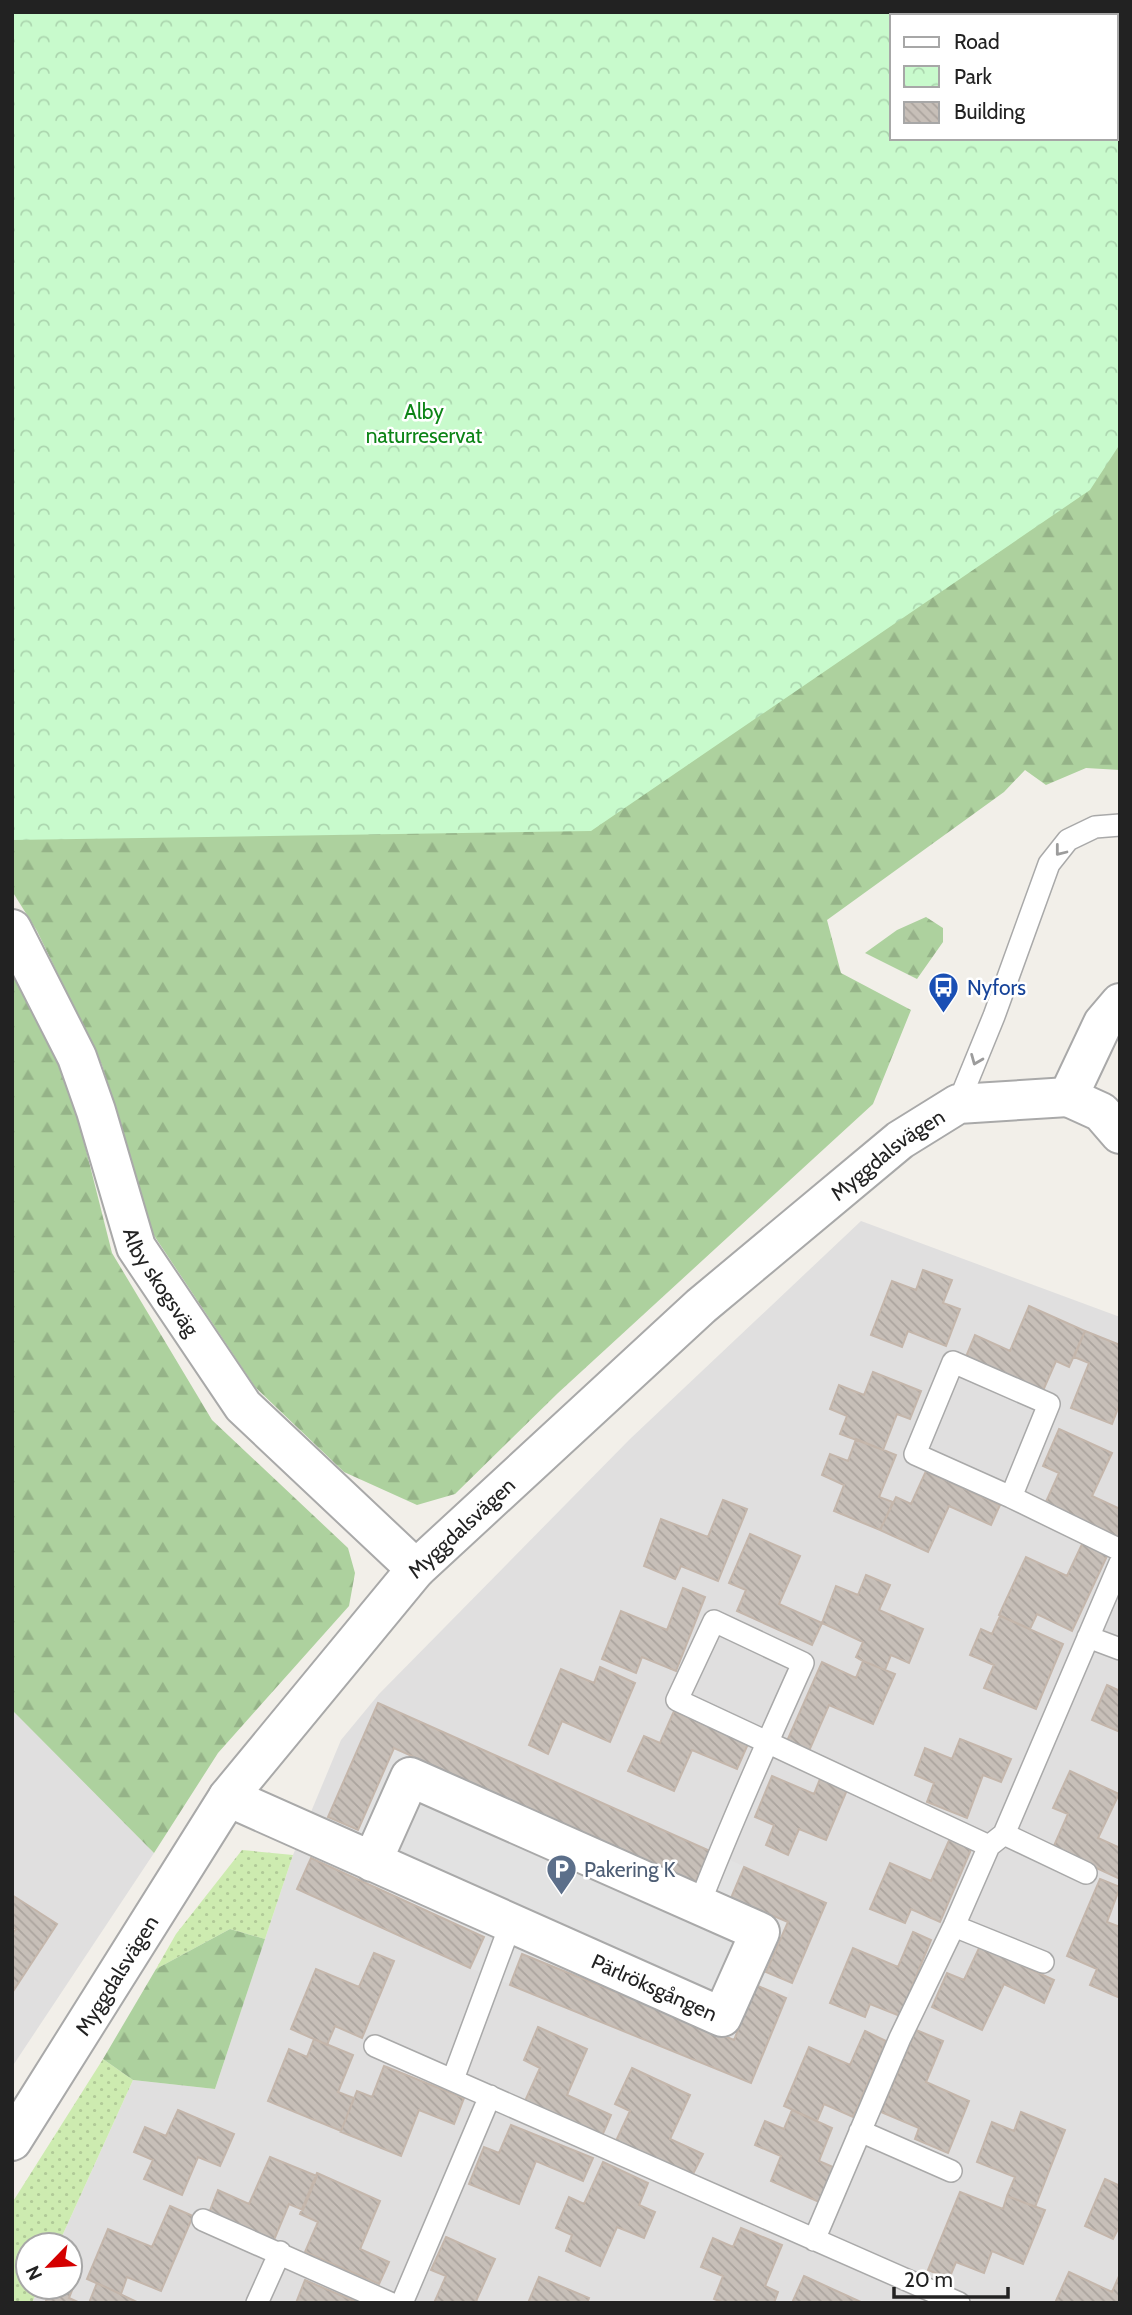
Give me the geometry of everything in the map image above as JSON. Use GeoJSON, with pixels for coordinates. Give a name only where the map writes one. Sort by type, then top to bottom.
{"type":"FeatureCollection","features":[{"type":"Feature","properties":{"kind":"street","name":"Alby skogsväg"},"geometry":{"type":"LineString","coordinates":[[12,929],[77,1057],[96,1111],[135,1247],[243,1406],[416,1569]]}},
{"type":"Feature","properties":{"kind":"street"},"geometry":{"type":"LineString","coordinates":[[1120,1003],[1103,1023],[1068,1097],[1101,1112],[1120,1134]]}},
{"type":"Feature","properties":{"kind":"street","name":"Myggdalsvägen"},"geometry":{"type":"LineString","coordinates":[[12,2141],[228,1797],[416,1569],[701,1306],[900,1140],[958,1104],[1068,1097]]}},
{"type":"Feature","properties":{"kind":"street","name":"Pärlröksgången"},"geometry":{"type":"LineString","coordinates":[[228,1797],[722,2017],[760,1932],[410,1777],[372,1861]]}},
{"type":"Feature","properties":{"kind":"lane"},"geometry":{"type":"LineString","coordinates":[[958,1104],[994,1016],[1049,864],[1068,840],[1095,827],[1120,825]]}},
{"type":"Feature","properties":{"kind":"lane"},"geometry":{"type":"LineString","coordinates":[[1011,1497],[1049,1404],[953,1362],[915,1454],[1120,1550]]}},
{"type":"Feature","properties":{"kind":"lane"},"geometry":{"type":"LineString","coordinates":[[814,2241],[900,2038],[996,1840],[1120,1563]]}},
{"type":"Feature","properties":{"kind":"lane"},"geometry":{"type":"LineString","coordinates":[[699,1905],[767,1742],[803,1663],[715,1621],[677,1700],[767,1742],[996,1840],[1086,1873]]}},
{"type":"Feature","properties":{"kind":"lane"},"geometry":{"type":"LineString","coordinates":[[1088,1637],[1120,1649]]}},
{"type":"Feature","properties":{"kind":"lane"},"geometry":{"type":"LineString","coordinates":[[453,2079],[511,1923]]}},
{"type":"Feature","properties":{"kind":"lane"},"geometry":{"type":"LineString","coordinates":[[954,1926],[1043,1962]]}},
{"type":"Feature","properties":{"kind":"lane"},"geometry":{"type":"LineString","coordinates":[[375,2046],[959,2303]]}},
{"type":"Feature","properties":{"kind":"lane"},"geometry":{"type":"LineString","coordinates":[[402,2303],[490,2096]]}},
{"type":"Feature","properties":{"kind":"lane"},"geometry":{"type":"LineString","coordinates":[[860,2131],[951,2171]]}},
{"type":"Feature","properties":{"kind":"lane"},"geometry":{"type":"LineString","coordinates":[[202,2220],[280,2252],[390,2303]]}},
{"type":"Feature","properties":{"kind":"lane"},"geometry":{"type":"LineString","coordinates":[[257,2303],[280,2252]]}},
{"type":"Feature","properties":{"kind":"shaded area"},"geometry":{"type":"Polygon","coordinates":[[[861,1221],[1120,1317],[1120,2303],[32,2303],[84,2301],[84,2231],[64,2231],[133,2080],[215,2089],[293,1855],[341,1740],[379,1694],[630,1439],[861,1221]]]}},
{"type":"Feature","properties":{"kind":"shaded area","name":"Pakering K"},"geometry":{"type":"Polygon","coordinates":[[[378,1703],[826,1903],[751,2083],[470,1968],[297,1889],[378,1703]]]}},
{"type":"Feature","properties":{"kind":"shaded area"},"geometry":{"type":"Polygon","coordinates":[[[12,1710],[154,1853],[12,2067],[12,1710]]]}},
{"type":"Feature","properties":{"kind":"green space","name":"Alby naturreservat"},"geometry":{"type":"Polygon","coordinates":[[[12,12],[1120,12],[1120,444],[1090,490],[591,831],[12,840],[12,12]]]}},
{"type":"Feature","properties":{"kind":"green space"},"geometry":{"type":"Polygon","coordinates":[[[861,12],[1120,12],[1120,770],[1086,768],[1046,785],[1025,770],[1004,792],[827,920],[841,973],[911,1010],[873,1104],[558,1393],[455,1494],[417,1505],[344,1472],[255,1387],[153,1234],[102,1065],[37,931],[12,891],[12,622],[861,12]]]}},
{"type":"Feature","properties":{"kind":"green space"},"geometry":{"type":"Polygon","coordinates":[[[926,917],[943,928],[943,942],[917,979],[865,953],[897,930],[926,917]]]}},
{"type":"Feature","properties":{"kind":"green space"},"geometry":{"type":"Polygon","coordinates":[[[12,961],[52,1034],[79,1122],[112,1253],[212,1420],[348,1548],[355,1573],[349,1606],[218,1753],[154,1853],[12,1710],[12,961]]]}},
{"type":"Feature","properties":{"kind":"green space"},"geometry":{"type":"Polygon","coordinates":[[[242,1850],[293,1855],[265,1939],[230,1929],[156,1969],[176,1934],[242,1850]]]}},
{"type":"Feature","properties":{"kind":"green space"},"geometry":{"type":"Polygon","coordinates":[[[230,1929],[265,1939],[215,2089],[133,2080],[103,2059],[156,1969],[230,1929]]]}},
{"type":"Feature","properties":{"kind":"green space"},"geometry":{"type":"Polygon","coordinates":[[[103,2059],[133,2080],[64,2231],[14,2231],[14,2301],[33,2301],[32,2303],[12,2303],[12,2203],[103,2059]]]}},
{"type":"Feature","properties":{"kind":"building"},"geometry":{"type":"Polygon","coordinates":[[[923,1270],[952,1280],[943,1303],[960,1309],[946,1346],[908,1331],[902,1347],[871,1335],[892,1281],[916,1290],[923,1270]]]}},
{"type":"Feature","properties":{"kind":"building"},"geometry":{"type":"Polygon","coordinates":[[[1029,1306],[1085,1331],[1069,1367],[1056,1361],[1042,1393],[965,1359],[975,1335],[1010,1351],[1029,1306]]]}},
{"type":"Feature","properties":{"kind":"building"},"geometry":{"type":"Polygon","coordinates":[[[1085,1331],[1120,1345],[1120,1403],[1112,1424],[1071,1408],[1089,1363],[1074,1357],[1085,1331]]]}},
{"type":"Feature","properties":{"kind":"building"},"geometry":{"type":"Polygon","coordinates":[[[873,1372],[921,1391],[910,1419],[897,1414],[883,1450],[840,1434],[847,1416],[830,1409],[839,1385],[864,1395],[873,1372]]]}},
{"type":"Feature","properties":{"kind":"building"},"geometry":{"type":"Polygon","coordinates":[[[1059,1429],[1112,1453],[1092,1496],[1120,1509],[1120,1538],[1045,1504],[1059,1473],[1043,1466],[1059,1429]]]}},
{"type":"Feature","properties":{"kind":"building"},"geometry":{"type":"Polygon","coordinates":[[[856,1439],[896,1455],[879,1497],[893,1502],[880,1530],[834,1511],[844,1485],[822,1475],[830,1454],[848,1461],[856,1439]]]}},
{"type":"Feature","properties":{"kind":"building"},"geometry":{"type":"Polygon","coordinates":[[[926,1471],[1000,1505],[991,1525],[949,1506],[928,1552],[880,1530],[896,1497],[911,1504],[926,1471]]]}},
{"type":"Feature","properties":{"kind":"building"},"geometry":{"type":"Polygon","coordinates":[[[723,1500],[747,1509],[718,1581],[681,1566],[675,1579],[644,1566],[661,1519],[708,1537],[723,1500]]]}},
{"type":"Feature","properties":{"kind":"building"},"geometry":{"type":"Polygon","coordinates":[[[750,1534],[800,1556],[779,1604],[822,1623],[812,1645],[737,1611],[746,1590],[729,1583],[750,1534]]]}},
{"type":"Feature","properties":{"kind":"building"},"geometry":{"type":"Polygon","coordinates":[[[1083,1542],[1108,1554],[1072,1631],[1037,1614],[1030,1629],[999,1615],[1026,1557],[1067,1576],[1083,1542]]]}},
{"type":"Feature","properties":{"kind":"building"},"geometry":{"type":"Polygon","coordinates":[[[866,1575],[890,1585],[879,1610],[923,1629],[909,1663],[891,1655],[885,1670],[863,1661],[856,1657],[863,1642],[822,1623],[836,1586],[858,1595],[866,1575]]]}},
{"type":"Feature","properties":{"kind":"building"},"geometry":{"type":"Polygon","coordinates":[[[683,1588],[705,1597],[676,1671],[642,1657],[636,1673],[602,1659],[621,1611],[667,1630],[683,1588]]]}},
{"type":"Feature","properties":{"kind":"building"},"geometry":{"type":"Polygon","coordinates":[[[1000,1616],[1063,1644],[1036,1709],[984,1688],[994,1665],[970,1655],[981,1629],[992,1634],[1000,1616]]]}},
{"type":"Feature","properties":{"kind":"building"},"geometry":{"type":"Polygon","coordinates":[[[863,1661],[895,1674],[873,1724],[829,1705],[809,1751],[787,1741],[822,1662],[856,1678],[863,1661]]]}},
{"type":"Feature","properties":{"kind":"building"},"geometry":{"type":"Polygon","coordinates":[[[600,1667],[635,1683],[610,1742],[562,1721],[548,1754],[529,1745],[561,1669],[594,1683],[600,1667]]]}},
{"type":"Feature","properties":{"kind":"building"},"geometry":{"type":"Polygon","coordinates":[[[1107,1685],[1120,1691],[1120,1732],[1092,1720],[1107,1685]]]}},
{"type":"Feature","properties":{"kind":"building"},"geometry":{"type":"Polygon","coordinates":[[[378,1703],[710,1851],[695,1883],[394,1748],[358,1830],[328,1817],[378,1703]]]}},
{"type":"Feature","properties":{"kind":"building"},"geometry":{"type":"Polygon","coordinates":[[[674,1711],[748,1744],[737,1769],[692,1750],[674,1791],[628,1771],[644,1736],[660,1743],[674,1711]]]}},
{"type":"Feature","properties":{"kind":"building"},"geometry":{"type":"Polygon","coordinates":[[[960,1739],[1011,1759],[1001,1782],[983,1775],[967,1818],[927,1802],[934,1783],[915,1775],[925,1748],[952,1759],[960,1739]]]}},
{"type":"Feature","properties":{"kind":"building"},"geometry":{"type":"Polygon","coordinates":[[[1070,1771],[1119,1794],[1098,1838],[1120,1848],[1120,1879],[1053,1848],[1068,1814],[1053,1808],[1070,1771]]]}},
{"type":"Feature","properties":{"kind":"building"},"geometry":{"type":"Polygon","coordinates":[[[772,1776],[814,1794],[820,1779],[847,1790],[826,1840],[799,1829],[788,1855],[766,1845],[774,1825],[755,1817],[772,1776]]]}},
{"type":"Feature","properties":{"kind":"building"},"geometry":{"type":"Polygon","coordinates":[[[951,1836],[973,1845],[940,1922],[911,1909],[905,1923],[870,1909],[890,1863],[931,1881],[951,1836]]]}},
{"type":"Feature","properties":{"kind":"building"},"geometry":{"type":"Polygon","coordinates":[[[311,1858],[484,1937],[470,1968],[297,1889],[311,1858]]]}},
{"type":"Feature","properties":{"kind":"building"},"geometry":{"type":"Polygon","coordinates":[[[744,1867],[826,1903],[792,1983],[766,1972],[788,1922],[731,1898],[744,1867]]]}},
{"type":"Feature","properties":{"kind":"building"},"geometry":{"type":"Polygon","coordinates":[[[1100,1879],[1120,1887],[1107,1922],[1120,1927],[1120,1998],[1090,1985],[1097,1969],[1067,1956],[1100,1879]]]}},
{"type":"Feature","properties":{"kind":"building"},"geometry":{"type":"Polygon","coordinates":[[[12,1895],[57,1924],[12,1993],[12,1934],[16,1929],[12,1927],[12,1895]]]}},
{"type":"Feature","properties":{"kind":"building"},"geometry":{"type":"Polygon","coordinates":[[[913,1932],[931,1940],[900,2016],[870,2004],[865,2017],[830,2003],[853,1948],[898,1967],[913,1932]]]}},
{"type":"Feature","properties":{"kind":"building"},"geometry":{"type":"Polygon","coordinates":[[[980,1946],[1054,1980],[1044,2003],[1004,1984],[982,2030],[932,2007],[947,1973],[964,1980],[980,1946]]]}},
{"type":"Feature","properties":{"kind":"building"},"geometry":{"type":"Polygon","coordinates":[[[374,1953],[394,1961],[362,2038],[335,2026],[327,2045],[291,2029],[316,1969],[359,1987],[374,1953]]]}},
{"type":"Feature","properties":{"kind":"building"},"geometry":{"type":"Polygon","coordinates":[[[522,1954],[734,2040],[756,1985],[786,1998],[751,2083],[510,1985],[522,1954]]]}},
{"type":"Feature","properties":{"kind":"building"},"geometry":{"type":"Polygon","coordinates":[[[538,2027],[587,2049],[567,2095],[611,2115],[602,2136],[525,2101],[540,2068],[524,2060],[538,2027]]]}},
{"type":"Feature","properties":{"kind":"building"},"geometry":{"type":"Polygon","coordinates":[[[916,2030],[943,2041],[926,2082],[969,2101],[948,2153],[915,2139],[919,2128],[881,2112],[916,2030]]]}},
{"type":"Feature","properties":{"kind":"building"},"geometry":{"type":"Polygon","coordinates":[[[865,2031],[886,2041],[853,2117],[824,2104],[817,2121],[784,2106],[809,2047],[850,2065],[865,2031]]]}},
{"type":"Feature","properties":{"kind":"building"},"geometry":{"type":"Polygon","coordinates":[[[314,2039],[353,2055],[338,2092],[354,2098],[341,2131],[268,2101],[289,2049],[307,2057],[314,2039]]]}},
{"type":"Feature","properties":{"kind":"building"},"geometry":{"type":"Polygon","coordinates":[[[384,2066],[464,2098],[454,2124],[419,2110],[401,2156],[339,2131],[357,2091],[372,2097],[384,2066]]]}},
{"type":"Feature","properties":{"kind":"building"},"geometry":{"type":"Polygon","coordinates":[[[632,2068],[690,2095],[670,2139],[703,2154],[691,2178],[615,2143],[630,2111],[615,2104],[632,2068]]]}},
{"type":"Feature","properties":{"kind":"building"},"geometry":{"type":"Polygon","coordinates":[[[178,2110],[234,2134],[220,2166],[198,2157],[182,2195],[144,2179],[153,2160],[134,2152],[145,2127],[166,2136],[178,2110]]]}},
{"type":"Feature","properties":{"kind":"building"},"geometry":{"type":"Polygon","coordinates":[[[792,2110],[832,2128],[819,2161],[833,2167],[819,2202],[771,2181],[781,2156],[755,2145],[765,2121],[784,2129],[792,2110]]]}},
{"type":"Feature","properties":{"kind":"building"},"geometry":{"type":"Polygon","coordinates":[[[1021,2112],[1065,2130],[1035,2207],[1007,2196],[1015,2177],[977,2162],[992,2122],[1014,2131],[1021,2112]]]}},
{"type":"Feature","properties":{"kind":"building"},"geometry":{"type":"Polygon","coordinates":[[[511,2125],[593,2158],[583,2181],[536,2161],[519,2204],[469,2184],[484,2147],[499,2153],[511,2125]]]}},
{"type":"Feature","properties":{"kind":"building"},"geometry":{"type":"Polygon","coordinates":[[[270,2157],[317,2176],[303,2210],[289,2204],[274,2240],[209,2213],[218,2190],[249,2204],[270,2157]]]}},
{"type":"Feature","properties":{"kind":"building"},"geometry":{"type":"Polygon","coordinates":[[[603,2162],[648,2183],[639,2205],[655,2212],[644,2238],[617,2227],[600,2266],[566,2251],[572,2235],[556,2228],[569,2197],[584,2204],[603,2162]]]}},
{"type":"Feature","properties":{"kind":"building"},"geometry":{"type":"Polygon","coordinates":[[[317,2173],[380,2201],[360,2249],[389,2262],[379,2284],[305,2252],[318,2222],[300,2214],[317,2173]]]}},
{"type":"Feature","properties":{"kind":"building"},"geometry":{"type":"Polygon","coordinates":[[[1105,2179],[1120,2186],[1120,2225],[1113,2239],[1085,2226],[1105,2179]]]}},
{"type":"Feature","properties":{"kind":"building"},"geometry":{"type":"Polygon","coordinates":[[[960,2192],[1003,2209],[1007,2196],[1045,2210],[1023,2264],[992,2251],[984,2273],[956,2262],[949,2279],[928,2270],[960,2192]]]}},
{"type":"Feature","properties":{"kind":"building"},"geometry":{"type":"Polygon","coordinates":[[[170,2206],[193,2216],[161,2291],[127,2277],[121,2294],[87,2279],[108,2229],[152,2247],[170,2206]]]}},
{"type":"Feature","properties":{"kind":"building"},"geometry":{"type":"Polygon","coordinates":[[[741,2228],[782,2245],[765,2286],[778,2292],[774,2303],[724,2303],[714,2299],[723,2276],[701,2267],[713,2238],[733,2247],[741,2228]]]}},
{"type":"Feature","properties":{"kind":"building"},"geometry":{"type":"Polygon","coordinates":[[[446,2237],[495,2259],[476,2301],[480,2303],[434,2303],[446,2276],[431,2270],[446,2237]]]}},
{"type":"Feature","properties":{"kind":"building"},"geometry":{"type":"Polygon","coordinates":[[[1069,2272],[1112,2292],[1120,2274],[1120,2303],[1055,2303],[1069,2272]]]}},
{"type":"Feature","properties":{"kind":"building"},"geometry":{"type":"Polygon","coordinates":[[[804,2276],[863,2303],[792,2303],[804,2276]]]}},
{"type":"Feature","properties":{"kind":"building"},"geometry":{"type":"Polygon","coordinates":[[[539,2277],[589,2298],[587,2303],[528,2303],[539,2277]]]}},
{"type":"Feature","properties":{"kind":"building"},"geometry":{"type":"Polygon","coordinates":[[[305,2280],[359,2303],[296,2303],[305,2280]]]}},
{"type":"Feature","properties":{"kind":"building"},"geometry":{"type":"Polygon","coordinates":[[[97,2283],[137,2302],[89,2303],[97,2283]]]}},
{"type":"Feature","properties":{"kind":"building"},"geometry":{"type":"Polygon","coordinates":[[[76,2301],[80,2303],[45,2303],[76,2301]]]}},
{"type":"Feature","properties":{"kind":"place","name":"Nyfors"},"geometry":{"type":"Point","coordinates":[944,1014]}},
{"type":"Feature","properties":{"kind":"place","name":"Pakering K"},"geometry":{"type":"Point","coordinates":[561,1896]}}]}
